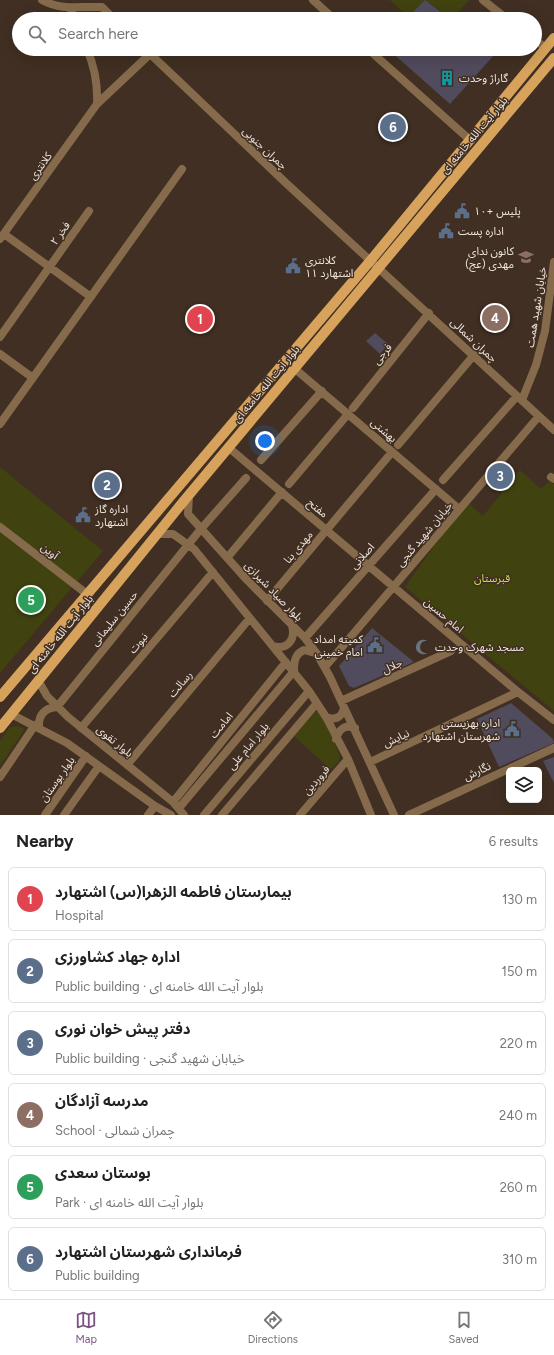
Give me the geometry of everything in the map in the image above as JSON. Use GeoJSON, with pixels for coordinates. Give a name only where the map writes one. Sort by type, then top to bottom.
{"type":"FeatureCollection","features":[{"type":"Feature","properties":{"kind":"main road","name":"بلوار آیت الله خامنه ای"},"geometry":{"type":"LineString","coordinates":[[542,53],[554,38]]}},
{"type":"Feature","properties":{"kind":"main road","name":"بلوار آیت الله خامنه ای"},"geometry":{"type":"LineString","coordinates":[[0,728],[294,368],[470,140],[539,56]]}},
{"type":"Feature","properties":{"kind":"main road","name":"بلوار آیت الله خامنه ای"},"geometry":{"type":"LineString","coordinates":[[0,697],[553,60]]}},
{"type":"Feature","properties":{"kind":"street"},"geometry":{"type":"LineString","coordinates":[[42,0],[53,6],[70,8],[101,3],[108,12]]}},
{"type":"Feature","properties":{"kind":"street"},"geometry":{"type":"LineString","coordinates":[[313,0],[326,12]]}},
{"type":"Feature","properties":{"kind":"street"},"geometry":{"type":"LineString","coordinates":[[483,0],[499,12]]}},
{"type":"Feature","properties":{"kind":"street"},"geometry":{"type":"LineString","coordinates":[[70,8],[71,12]]}},
{"type":"Feature","properties":{"kind":"street"},"geometry":{"type":"LineString","coordinates":[[542,45],[546,48]]}},
{"type":"Feature","properties":{"kind":"street"},"geometry":{"type":"LineString","coordinates":[[90,56],[94,65],[98,88],[97,104]]}},
{"type":"Feature","properties":{"kind":"street","name":"کلانتری"},"geometry":{"type":"LineString","coordinates":[[2,237],[97,104],[143,56]]}},
{"type":"Feature","properties":{"kind":"street","name":"چمران جنوبی"},"geometry":{"type":"LineString","coordinates":[[151,56],[287,184],[375,264]]}},
{"type":"Feature","properties":{"kind":"street"},"geometry":{"type":"LineString","coordinates":[[376,56],[470,140]]}},
{"type":"Feature","properties":{"kind":"street"},"geometry":{"type":"LineString","coordinates":[[0,424],[182,169]]}},
{"type":"Feature","properties":{"kind":"street","name":"فخر ۲"},"geometry":{"type":"LineString","coordinates":[[0,337],[89,211]]}},
{"type":"Feature","properties":{"kind":"street"},"geometry":{"type":"LineString","coordinates":[[2,237],[50,267],[91,297]]}},
{"type":"Feature","properties":{"kind":"street","name":"خیابان شهید همت"},"geometry":{"type":"LineString","coordinates":[[520,398],[536,365],[545,331],[554,262]]}},
{"type":"Feature","properties":{"kind":"street","name":"چمران شمالی"},"geometry":{"type":"LineString","coordinates":[[375,264],[554,430]]}},
{"type":"Feature","properties":{"kind":"street","name":"فرجی"},"geometry":{"type":"LineString","coordinates":[[289,484],[429,313]]}},
{"type":"Feature","properties":{"kind":"street"},"geometry":{"type":"LineString","coordinates":[[0,354],[33,378]]}},
{"type":"Feature","properties":{"kind":"street"},"geometry":{"type":"LineString","coordinates":[[398,445],[474,355]]}},
{"type":"Feature","properties":{"kind":"street","name":"بهشتی"},"geometry":{"type":"LineString","coordinates":[[294,368],[350,411],[392,452],[459,509]]}},
{"type":"Feature","properties":{"kind":"street"},"geometry":{"type":"LineString","coordinates":[[262,460],[322,391]]}},
{"type":"Feature","properties":{"kind":"street"},"geometry":{"type":"LineString","coordinates":[[443,480],[520,398]]}},
{"type":"Feature","properties":{"kind":"street","name":"خیابان شهید گنجی"},"geometry":{"type":"LineString","coordinates":[[325,667],[539,416]]}},
{"type":"Feature","properties":{"kind":"street","name":"مفتح"},"geometry":{"type":"LineString","coordinates":[[228,447],[393,586]]}},
{"type":"Feature","properties":{"kind":"street","name":"مهدی بنا"},"geometry":{"type":"LineString","coordinates":[[267,601],[392,452]]}},
{"type":"Feature","properties":{"kind":"street","name":"حسین سلیمانی"},"geometry":{"type":"LineString","coordinates":[[57,707],[200,530],[246,478]]}},
{"type":"Feature","properties":{"kind":"street","name":"اصلانی"},"geometry":{"type":"LineString","coordinates":[[305,638],[436,489]]}},
{"type":"Feature","properties":{"kind":"street"},"geometry":{"type":"LineString","coordinates":[[227,558],[282,492]]}},
{"type":"Feature","properties":{"kind":"street","name":"بلوار صیاد شیرازی"},"geometry":{"type":"LineString","coordinates":[[189,495],[188,514],[200,530],[267,601],[305,638],[317,654],[355,728],[394,815]]}},
{"type":"Feature","properties":{"kind":"street","name":"آوین"},"geometry":{"type":"LineString","coordinates":[[0,527],[88,594]]}},
{"type":"Feature","properties":{"kind":"street"},"geometry":{"type":"LineString","coordinates":[[157,534],[173,534],[189,544],[309,690],[326,717],[336,739],[348,759],[372,815]]}},
{"type":"Feature","properties":{"kind":"street","name":"نبوت"},"geometry":{"type":"LineString","coordinates":[[81,728],[213,572]]}},
{"type":"Feature","properties":{"kind":"street","name":"امام حسین"},"geometry":{"type":"LineString","coordinates":[[393,586],[518,692],[554,720]]}},
{"type":"Feature","properties":{"kind":"street","name":"رسالت"},"geometry":{"type":"LineString","coordinates":[[127,765],[250,618]]}},
{"type":"Feature","properties":{"kind":"street"},"geometry":{"type":"LineString","coordinates":[[273,646],[285,646],[290,643],[293,638],[292,626]]}},
{"type":"Feature","properties":{"kind":"street"},"geometry":{"type":"LineString","coordinates":[[294,671],[295,658],[299,652],[310,650],[317,654]]}},
{"type":"Feature","properties":{"kind":"street","name":"جلال"},"geometry":{"type":"LineString","coordinates":[[326,717],[330,719],[338,718],[341,715],[343,704],[451,650]]}},
{"type":"Feature","properties":{"kind":"street","name":"امامت"},"geometry":{"type":"LineString","coordinates":[[176,805],[286,662]]}},
{"type":"Feature","properties":{"kind":"street","name":"امامت"},"geometry":{"type":"LineString","coordinates":[[176,805],[294,671]]}},
{"type":"Feature","properties":{"kind":"street","name":"بلوار تقوی"},"geometry":{"type":"LineString","coordinates":[[38,680],[57,707],[176,805],[184,815]]}},
{"type":"Feature","properties":{"kind":"street","name":"بلوار امام علی"},"geometry":{"type":"LineString","coordinates":[[204,815],[309,690]]}},
{"type":"Feature","properties":{"kind":"street","name":"نیایش"},"geometry":{"type":"LineString","coordinates":[[370,762],[518,692]]}},
{"type":"Feature","properties":{"kind":"street"},"geometry":{"type":"LineString","coordinates":[[222,815],[317,703]]}},
{"type":"Feature","properties":{"kind":"street"},"geometry":{"type":"LineString","coordinates":[[0,778],[37,727],[38,720],[42,712],[49,708],[57,707]]}},
{"type":"Feature","properties":{"kind":"street"},"geometry":{"type":"LineString","coordinates":[[11,714],[37,727],[86,756],[155,806],[170,815]]}},
{"type":"Feature","properties":{"kind":"street"},"geometry":{"type":"LineString","coordinates":[[336,739],[340,730],[344,727],[349,726],[355,728]]}},
{"type":"Feature","properties":{"kind":"street","name":"نگارش"},"geometry":{"type":"LineString","coordinates":[[409,815],[554,748]]}},
{"type":"Feature","properties":{"kind":"street","name":"بلوار بوستان"},"geometry":{"type":"LineString","coordinates":[[45,815],[86,756]]}},
{"type":"Feature","properties":{"kind":"street","name":"فروردین"},"geometry":{"type":"LineString","coordinates":[[300,815],[348,759]]}},
{"type":"Feature","properties":{"kind":"street"},"geometry":{"type":"LineString","coordinates":[[64,815],[99,766]]}},
{"type":"Feature","properties":{"kind":"street"},"geometry":{"type":"LineString","coordinates":[[148,815],[155,806]]}},
{"type":"Feature","properties":{"kind":"green space"},"geometry":{"type":"Polygon","coordinates":[[[390,0],[425,0],[413,12],[403,12],[390,0]]]}},
{"type":"Feature","properties":{"kind":"green space"},"geometry":{"type":"Polygon","coordinates":[[[425,0],[469,0],[458,12],[442,12],[425,0]]]}},
{"type":"Feature","properties":{"kind":"green space"},"geometry":{"type":"Polygon","coordinates":[[[0,467],[103,551],[0,673],[0,467]]]}},
{"type":"Feature","properties":{"kind":"green space","name":"قبرستان"},"geometry":{"type":"Polygon","coordinates":[[[520,470],[541,489],[550,481],[554,485],[554,711],[405,587],[466,501],[483,516],[520,470]]]}},
{"type":"Feature","properties":{"kind":"green space"},"geometry":{"type":"Polygon","coordinates":[[[315,712],[321,712],[340,756],[339,761],[332,769],[294,736],[315,712]]]}},
{"type":"Feature","properties":{"kind":"green space"},"geometry":{"type":"Polygon","coordinates":[[[17,726],[25,729],[0,766],[0,741],[10,727],[17,726]]]}},
{"type":"Feature","properties":{"kind":"building"},"geometry":{"type":"Polygon","coordinates":[[[425,0],[441,12],[413,12],[425,0]]]}},
{"type":"Feature","properties":{"kind":"building","name":"گاراژ وحدت"},"geometry":{"type":"Polygon","coordinates":[[[396,56],[493,56],[450,104],[396,56]]]}},
{"type":"Feature","properties":{"kind":"building"},"geometry":{"type":"Polygon","coordinates":[[[375,333],[388,344],[380,354],[366,341],[375,333]]]}},
{"type":"Feature","properties":{"kind":"building"},"geometry":{"type":"Polygon","coordinates":[[[501,471],[505,474],[500,480],[496,477],[501,471]]]}},
{"type":"Feature","properties":{"kind":"building","name":"کمیته امداد امام خمینی"},"geometry":{"type":"Polygon","coordinates":[[[372,628],[414,662],[354,688],[349,686],[339,666],[372,628]]]}},
{"type":"Feature","properties":{"kind":"building","name":"اداره بهزیستی شهرستان اشتهارد"},"geometry":{"type":"Polygon","coordinates":[[[511,703],[553,739],[554,743],[499,767],[477,719],[511,703]]]}},
{"type":"Feature","properties":{"kind":"building"},"geometry":{"type":"Polygon","coordinates":[[[554,757],[554,783],[543,761],[554,757]]]}},
{"type":"Feature","properties":{"kind":"place","name":"گاراژ وحدت"},"geometry":{"type":"Point","coordinates":[447,78]}},
{"type":"Feature","properties":{"kind":"place","name":"فرمانداری شهرستان اشتهارد"},"geometry":{"type":"Point","coordinates":[393,127]}},
{"type":"Feature","properties":{"kind":"place","name":"پلیس +۱۰"},"geometry":{"type":"Point","coordinates":[462,211]}},
{"type":"Feature","properties":{"kind":"place","name":"اداره پست"},"geometry":{"type":"Point","coordinates":[446,231]}},
{"type":"Feature","properties":{"kind":"place","name":"کانون ندای مهدی (عج)"},"geometry":{"type":"Point","coordinates":[526,257]}},
{"type":"Feature","properties":{"kind":"place","name":"کلانتری ۱۱ اشتهارد"},"geometry":{"type":"Point","coordinates":[293,266]}},
{"type":"Feature","properties":{"kind":"place","name":"مدرسه آزادگان"},"geometry":{"type":"Point","coordinates":[495,318]}},
{"type":"Feature","properties":{"kind":"place","name":"بیمارستان فاطمه الزهرا(س) اشتهارد"},"geometry":{"type":"Point","coordinates":[200,319]}},
{"type":"Feature","properties":{"kind":"place","name":"دفتر پیش خوان نوری"},"geometry":{"type":"Point","coordinates":[500,476]}},
{"type":"Feature","properties":{"kind":"place","name":"اداره جهاد کشاورزی"},"geometry":{"type":"Point","coordinates":[107,485]}},
{"type":"Feature","properties":{"kind":"place","name":"اداره گاز اشتهارد"},"geometry":{"type":"Point","coordinates":[83,515]}},
{"type":"Feature","properties":{"kind":"place","name":"بوستان سعدی"},"geometry":{"type":"Point","coordinates":[31,600]}},
{"type":"Feature","properties":{"kind":"place","name":"کمیته امداد امام خمینی"},"geometry":{"type":"Point","coordinates":[375,645]}},
{"type":"Feature","properties":{"kind":"place","name":"مسجد شهرک وحدت"},"geometry":{"type":"Point","coordinates":[423,647]}},
{"type":"Feature","properties":{"kind":"place","name":"اداره بهزیستی شهرستان اشتهارد"},"geometry":{"type":"Point","coordinates":[512,729]}}]}
